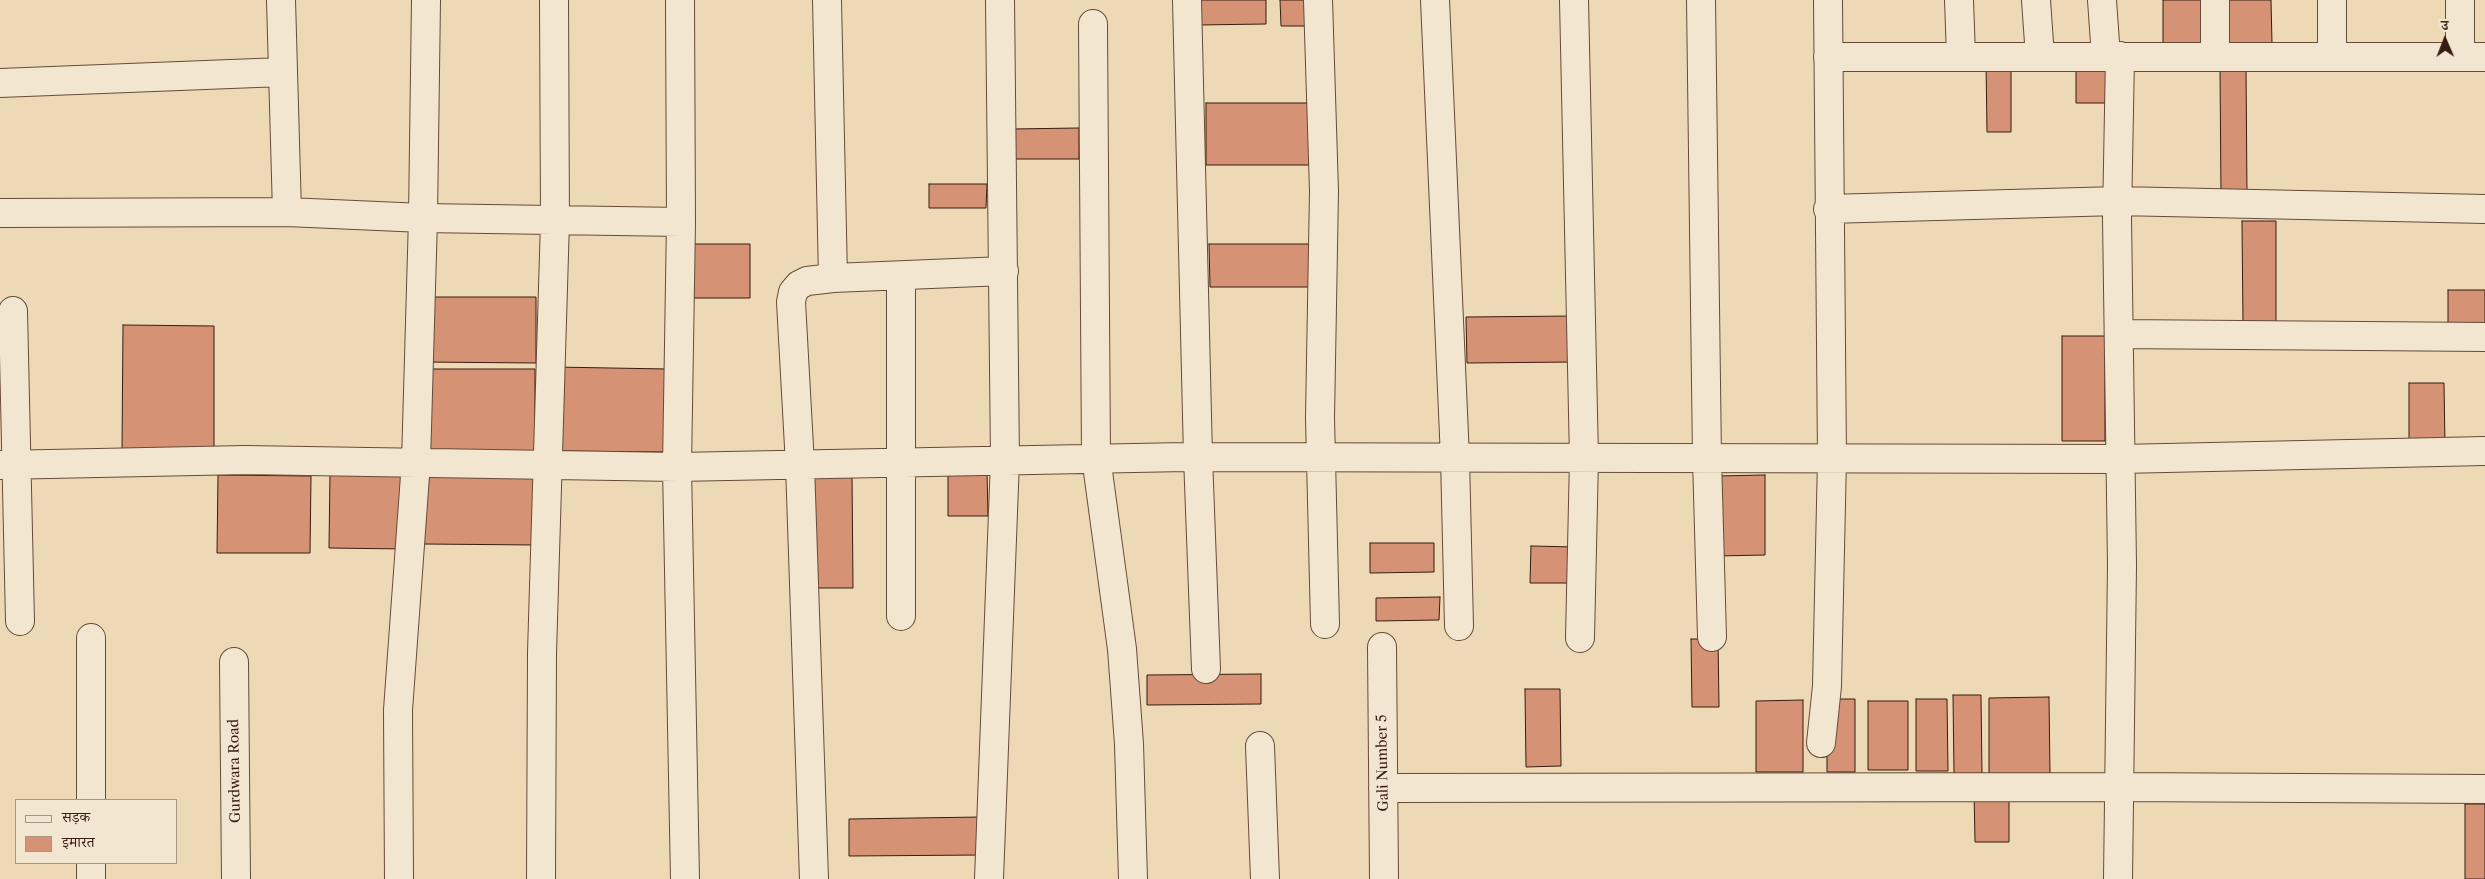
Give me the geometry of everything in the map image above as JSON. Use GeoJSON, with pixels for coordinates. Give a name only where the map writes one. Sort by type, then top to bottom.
{"type":"FeatureCollection","features":[{"type":"Feature","properties":{"kind":"street"},"geometry":{"type":"LineString","coordinates":[[281,0],[287,212]]}},
{"type":"Feature","properties":{"kind":"street"},"geometry":{"type":"LineString","coordinates":[[399,879],[398,710],[416,462],[423,218],[426,0]]}},
{"type":"Feature","properties":{"kind":"street"},"geometry":{"type":"LineString","coordinates":[[541,879],[541,726],[554,221],[554,0]]}},
{"type":"Feature","properties":{"kind":"street"},"geometry":{"type":"LineString","coordinates":[[680,0],[681,222],[677,467],[685,879]]}},
{"type":"Feature","properties":{"kind":"street"},"geometry":{"type":"LineString","coordinates":[[827,0],[833,278]]}},
{"type":"Feature","properties":{"kind":"street"},"geometry":{"type":"LineString","coordinates":[[989,879],[1006,460],[1000,0]]}},
{"type":"Feature","properties":{"kind":"street"},"geometry":{"type":"LineString","coordinates":[[1187,0],[1198,457],[1206,669]]}},
{"type":"Feature","properties":{"kind":"street"},"geometry":{"type":"LineString","coordinates":[[1318,0],[1324,191],[1322,457],[1325,624]]}},
{"type":"Feature","properties":{"kind":"street"},"geometry":{"type":"LineString","coordinates":[[1435,0],[1455,458],[1460,626]]}},
{"type":"Feature","properties":{"kind":"street"},"geometry":{"type":"LineString","coordinates":[[1574,0],[1584,458],[1580,638]]}},
{"type":"Feature","properties":{"kind":"street"},"geometry":{"type":"LineString","coordinates":[[1701,0],[1707,458],[1712,636]]}},
{"type":"Feature","properties":{"kind":"street"},"geometry":{"type":"LineString","coordinates":[[1821,744],[1827,686],[1832,458],[1828,209],[1828,0]]}},
{"type":"Feature","properties":{"kind":"street"},"geometry":{"type":"LineString","coordinates":[[1959,0],[1961,56]]}},
{"type":"Feature","properties":{"kind":"street"},"geometry":{"type":"LineString","coordinates":[[2036,0],[2040,56]]}},
{"type":"Feature","properties":{"kind":"street"},"geometry":{"type":"LineString","coordinates":[[2102,0],[2113,56],[2118,201],[2122,575],[2118,879]]}},
{"type":"Feature","properties":{"kind":"street"},"geometry":{"type":"LineString","coordinates":[[2215,0],[2215,56]]}},
{"type":"Feature","properties":{"kind":"street"},"geometry":{"type":"LineString","coordinates":[[2332,0],[2332,56]]}},
{"type":"Feature","properties":{"kind":"street"},"geometry":{"type":"LineString","coordinates":[[1828,56],[2473,56],[2460,0]]}},
{"type":"Feature","properties":{"kind":"street"},"geometry":{"type":"LineString","coordinates":[[1093,24],[1096,457],[1122,649],[1129,744],[1133,879]]}},
{"type":"Feature","properties":{"kind":"street"},"geometry":{"type":"LineString","coordinates":[[0,84],[282,72]]}},
{"type":"Feature","properties":{"kind":"street"},"geometry":{"type":"LineString","coordinates":[[1828,209],[2118,201],[2485,209]]}},
{"type":"Feature","properties":{"kind":"street"},"geometry":{"type":"LineString","coordinates":[[0,213],[287,212],[423,218],[681,222]]}},
{"type":"Feature","properties":{"kind":"street"},"geometry":{"type":"LineString","coordinates":[[814,879],[800,465],[791,302],[793,292],[799,285],[807,281],[833,278],[1004,271]]}},
{"type":"Feature","properties":{"kind":"street"},"geometry":{"type":"LineString","coordinates":[[901,276],[901,616]]}},
{"type":"Feature","properties":{"kind":"street"},"geometry":{"type":"LineString","coordinates":[[13,312],[8,465],[20,621]]}},
{"type":"Feature","properties":{"kind":"street"},"geometry":{"type":"LineString","coordinates":[[2119,334],[2485,337]]}},
{"type":"Feature","properties":{"kind":"street"},"geometry":{"type":"LineString","coordinates":[[8,465],[245,460],[677,467],[1096,457],[2120,459],[2485,451]]}},
{"type":"Feature","properties":{"kind":"street"},"geometry":{"type":"LineString","coordinates":[[91,638],[91,799]]}},
{"type":"Feature","properties":{"kind":"street","name":"Gali Number 5"},"geometry":{"type":"LineString","coordinates":[[1382,647],[1384,879]]}},
{"type":"Feature","properties":{"kind":"street","name":"Gurdwara Road"},"geometry":{"type":"LineString","coordinates":[[234,662],[236,879]]}},
{"type":"Feature","properties":{"kind":"street"},"geometry":{"type":"LineString","coordinates":[[1260,746],[1265,879]]}},
{"type":"Feature","properties":{"kind":"street"},"geometry":{"type":"LineString","coordinates":[[1383,788],[2120,787],[2485,789]]}},
{"type":"Feature","properties":{"kind":"street"},"geometry":{"type":"LineString","coordinates":[[91,864],[91,879]]}},
{"type":"Feature","properties":{"kind":"building"},"geometry":{"type":"Polygon","coordinates":[[[1197,0],[1266,0],[1266,24],[1197,25],[1197,0]]]}},
{"type":"Feature","properties":{"kind":"building"},"geometry":{"type":"Polygon","coordinates":[[[1280,0],[1311,0],[1311,26],[1281,26],[1280,0]]]}},
{"type":"Feature","properties":{"kind":"building"},"geometry":{"type":"Polygon","coordinates":[[[2163,0],[2207,0],[2207,49],[2163,49],[2163,0]]]}},
{"type":"Feature","properties":{"kind":"building"},"geometry":{"type":"Polygon","coordinates":[[[2223,0],[2271,0],[2272,43],[2223,43],[2223,0]]]}},
{"type":"Feature","properties":{"kind":"building"},"geometry":{"type":"Polygon","coordinates":[[[1986,60],[2011,60],[2011,132],[1987,132],[1986,60]]]}},
{"type":"Feature","properties":{"kind":"building"},"geometry":{"type":"Polygon","coordinates":[[[2076,61],[2106,61],[2106,103],[2076,103],[2076,61]]]}},
{"type":"Feature","properties":{"kind":"building"},"geometry":{"type":"Polygon","coordinates":[[[2220,66],[2246,66],[2247,196],[2221,196],[2220,66]]]}},
{"type":"Feature","properties":{"kind":"building"},"geometry":{"type":"Polygon","coordinates":[[[1206,103],[1318,103],[1318,165],[1206,165],[1206,103]]]}},
{"type":"Feature","properties":{"kind":"building"},"geometry":{"type":"Polygon","coordinates":[[[1079,128],[1079,159],[1012,159],[1012,129],[1079,128]]]}},
{"type":"Feature","properties":{"kind":"building"},"geometry":{"type":"Polygon","coordinates":[[[929,184],[987,184],[986,208],[929,208],[929,184]]]}},
{"type":"Feature","properties":{"kind":"building"},"geometry":{"type":"Polygon","coordinates":[[[2242,221],[2276,221],[2276,325],[2243,325],[2242,221]]]}},
{"type":"Feature","properties":{"kind":"building"},"geometry":{"type":"Polygon","coordinates":[[[690,244],[750,244],[750,298],[690,298],[690,244]]]}},
{"type":"Feature","properties":{"kind":"building"},"geometry":{"type":"Polygon","coordinates":[[[1209,244],[1321,244],[1321,287],[1210,287],[1209,244]]]}},
{"type":"Feature","properties":{"kind":"building"},"geometry":{"type":"Polygon","coordinates":[[[2448,290],[2485,290],[2485,330],[2448,330],[2448,290]]]}},
{"type":"Feature","properties":{"kind":"building"},"geometry":{"type":"Polygon","coordinates":[[[423,297],[536,297],[536,363],[422,362],[423,297]]]}},
{"type":"Feature","properties":{"kind":"building"},"geometry":{"type":"Polygon","coordinates":[[[1574,316],[1574,362],[1467,363],[1466,317],[1574,316]]]}},
{"type":"Feature","properties":{"kind":"building"},"geometry":{"type":"Polygon","coordinates":[[[123,325],[214,326],[214,452],[122,451],[123,325]]]}},
{"type":"Feature","properties":{"kind":"building"},"geometry":{"type":"Polygon","coordinates":[[[2062,336],[2105,336],[2105,441],[2062,441],[2062,336]]]}},
{"type":"Feature","properties":{"kind":"building"},"geometry":{"type":"Polygon","coordinates":[[[553,367],[668,369],[667,452],[552,451],[553,367]]]}},
{"type":"Feature","properties":{"kind":"building"},"geometry":{"type":"Polygon","coordinates":[[[423,369],[535,369],[535,453],[423,454],[423,369]]]}},
{"type":"Feature","properties":{"kind":"building"},"geometry":{"type":"Polygon","coordinates":[[[2409,383],[2444,383],[2445,446],[2409,447],[2409,383]]]}},
{"type":"Feature","properties":{"kind":"building"},"geometry":{"type":"Polygon","coordinates":[[[987,471],[988,516],[948,516],[948,472],[987,471]]]}},
{"type":"Feature","properties":{"kind":"building"},"geometry":{"type":"Polygon","coordinates":[[[330,472],[407,473],[406,549],[329,548],[330,472]]]}},
{"type":"Feature","properties":{"kind":"building"},"geometry":{"type":"Polygon","coordinates":[[[425,474],[537,475],[536,545],[424,544],[425,474]]]}},
{"type":"Feature","properties":{"kind":"building"},"geometry":{"type":"Polygon","coordinates":[[[812,474],[852,474],[853,588],[812,588],[812,474]]]}},
{"type":"Feature","properties":{"kind":"building"},"geometry":{"type":"Polygon","coordinates":[[[218,475],[311,476],[310,553],[217,553],[218,475]]]}},
{"type":"Feature","properties":{"kind":"building"},"geometry":{"type":"Polygon","coordinates":[[[1765,475],[1765,555],[1717,556],[1717,476],[1765,475]]]}},
{"type":"Feature","properties":{"kind":"building"},"geometry":{"type":"Polygon","coordinates":[[[1370,543],[1434,543],[1434,572],[1370,573],[1370,543]]]}},
{"type":"Feature","properties":{"kind":"building"},"geometry":{"type":"Polygon","coordinates":[[[1531,546],[1576,547],[1576,583],[1530,583],[1531,546]]]}},
{"type":"Feature","properties":{"kind":"building"},"geometry":{"type":"Polygon","coordinates":[[[1440,597],[1439,620],[1376,621],[1376,598],[1440,597]]]}},
{"type":"Feature","properties":{"kind":"building"},"geometry":{"type":"Polygon","coordinates":[[[1691,639],[1718,639],[1719,707],[1692,707],[1691,639]]]}},
{"type":"Feature","properties":{"kind":"building"},"geometry":{"type":"Polygon","coordinates":[[[1261,674],[1261,704],[1147,705],[1147,675],[1261,674]]]}},
{"type":"Feature","properties":{"kind":"building"},"geometry":{"type":"Polygon","coordinates":[[[1525,689],[1560,689],[1561,766],[1526,767],[1525,689]]]}},
{"type":"Feature","properties":{"kind":"building"},"geometry":{"type":"Polygon","coordinates":[[[1953,695],[1981,695],[1982,774],[1954,774],[1953,695]]]}},
{"type":"Feature","properties":{"kind":"building"},"geometry":{"type":"Polygon","coordinates":[[[2049,697],[2050,774],[1989,774],[1989,698],[2049,697]]]}},
{"type":"Feature","properties":{"kind":"building"},"geometry":{"type":"Polygon","coordinates":[[[1827,699],[1855,699],[1855,772],[1827,772],[1827,699]]]}},
{"type":"Feature","properties":{"kind":"building"},"geometry":{"type":"Polygon","coordinates":[[[1916,699],[1947,699],[1948,771],[1916,771],[1916,699]]]}},
{"type":"Feature","properties":{"kind":"building"},"geometry":{"type":"Polygon","coordinates":[[[1803,700],[1803,772],[1756,772],[1756,701],[1803,700]]]}},
{"type":"Feature","properties":{"kind":"building"},"geometry":{"type":"Polygon","coordinates":[[[1868,701],[1908,701],[1908,770],[1868,770],[1868,701]]]}},
{"type":"Feature","properties":{"kind":"building"},"geometry":{"type":"Polygon","coordinates":[[[1974,789],[2009,789],[2009,842],[1975,842],[1974,789]]]}},
{"type":"Feature","properties":{"kind":"building"},"geometry":{"type":"Polygon","coordinates":[[[2465,804],[2485,804],[2485,879],[2465,879],[2465,804]]]}},
{"type":"Feature","properties":{"kind":"building"},"geometry":{"type":"Polygon","coordinates":[[[982,817],[983,855],[849,856],[849,819],[982,817]]]}}]}
